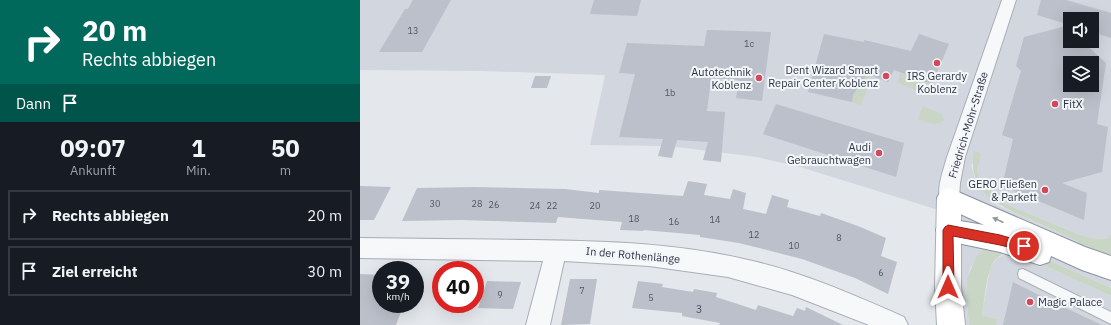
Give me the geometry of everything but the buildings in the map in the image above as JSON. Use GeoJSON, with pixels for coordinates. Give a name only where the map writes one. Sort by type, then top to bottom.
{"type":"FeatureCollection","features":[{"type":"Feature","properties":{"kind":"main road","name":"Friedrich-Mohr-Straße"},"geometry":{"type":"LineString","coordinates":[[949,198],[948,287],[951,325]]}},
{"type":"Feature","properties":{"kind":"main road"},"geometry":{"type":"LineString","coordinates":[[949,198],[1082,258],[1111,268]]}},
{"type":"Feature","properties":{"kind":"main road"},"geometry":{"type":"LineString","coordinates":[[948,230],[1024,246],[1111,283]]}},
{"type":"Feature","properties":{"kind":"street","name":"Friedrich-Mohr-Straße"},"geometry":{"type":"LineString","coordinates":[[949,198],[950,183],[956,157],[1009,0]]}},
{"type":"Feature","properties":{"kind":"street","name":"In der Rothenlänge"},"geometry":{"type":"LineString","coordinates":[[360,248],[607,251],[660,256],[728,266],[758,273],[815,291],[896,325]]}},
{"type":"Feature","properties":{"kind":"street"},"geometry":{"type":"LineString","coordinates":[[538,325],[556,250]]}},
{"type":"Feature","properties":{"kind":"lane"},"geometry":{"type":"LineString","coordinates":[[1023,274],[1111,318]]}},
{"type":"Feature","properties":{"kind":"shaded area"},"geometry":{"type":"Polygon","coordinates":[[[360,0],[1111,0],[1111,234],[1107,239],[1090,238],[1078,234],[1000,201],[980,178],[977,171],[981,156],[971,165],[975,179],[997,205],[1111,258],[1111,288],[1025,250],[1014,247],[971,267],[967,278],[966,294],[969,325],[949,325],[945,212],[800,167],[757,157],[669,146],[590,145],[605,75],[483,71],[360,70],[360,0]]]}},
{"type":"Feature","properties":{"kind":"shaded area"},"geometry":{"type":"Polygon","coordinates":[[[1007,254],[1021,255],[1111,296],[1111,325],[996,325],[998,319],[982,315],[990,268],[997,258],[1007,254]]]}},
{"type":"Feature","properties":{"kind":"green space"},"geometry":{"type":"Polygon","coordinates":[[[868,71],[867,75],[871,76],[865,86],[868,87],[861,105],[852,102],[853,95],[868,71]]]}},
{"type":"Feature","properties":{"kind":"green space"},"geometry":{"type":"Polygon","coordinates":[[[900,73],[932,84],[927,94],[900,84],[898,81],[900,73]]]}},
{"type":"Feature","properties":{"kind":"green space"},"geometry":{"type":"Polygon","coordinates":[[[923,106],[942,114],[944,120],[935,124],[918,119],[923,106]]]}},
{"type":"Feature","properties":{"kind":"green space"},"geometry":{"type":"Polygon","coordinates":[[[974,151],[980,153],[981,156],[977,171],[980,178],[1000,201],[1090,238],[1107,239],[1111,234],[1111,258],[1079,248],[1077,241],[1008,209],[988,196],[980,188],[975,178],[973,165],[974,151]]]}},
{"type":"Feature","properties":{"kind":"green space"},"geometry":{"type":"Polygon","coordinates":[[[996,245],[1025,250],[1111,288],[1111,296],[1021,255],[1005,254],[999,256],[990,268],[986,284],[982,315],[998,319],[996,325],[969,325],[966,294],[967,278],[977,256],[983,250],[996,245]]]}},
{"type":"Feature","properties":{"kind":"place","name":"IRS Gerardy Koblenz"},"geometry":{"type":"Point","coordinates":[937,63]}},
{"type":"Feature","properties":{"kind":"place","name":"Dent Wizard Smart Repair Center Koblenz"},"geometry":{"type":"Point","coordinates":[886,76]}},
{"type":"Feature","properties":{"kind":"place","name":"Autotechnik Koblenz"},"geometry":{"type":"Point","coordinates":[759,78]}},
{"type":"Feature","properties":{"kind":"place","name":"FitX"},"geometry":{"type":"Point","coordinates":[1055,104]}},
{"type":"Feature","properties":{"kind":"place","name":"Audi Gebrauchtwagen"},"geometry":{"type":"Point","coordinates":[879,153]}},
{"type":"Feature","properties":{"kind":"place","name":"GERO Fließen & Parkett"},"geometry":{"type":"Point","coordinates":[1045,190]}},
{"type":"Feature","properties":{"kind":"place","name":"Magic Palace"},"geometry":{"type":"Point","coordinates":[1030,302]}},
{"type":"Feature","properties":{"kind":"route"},"geometry":{"type":"LineString","coordinates":[[948,287],[948,230],[979,235],[1024,246]]}}]}
